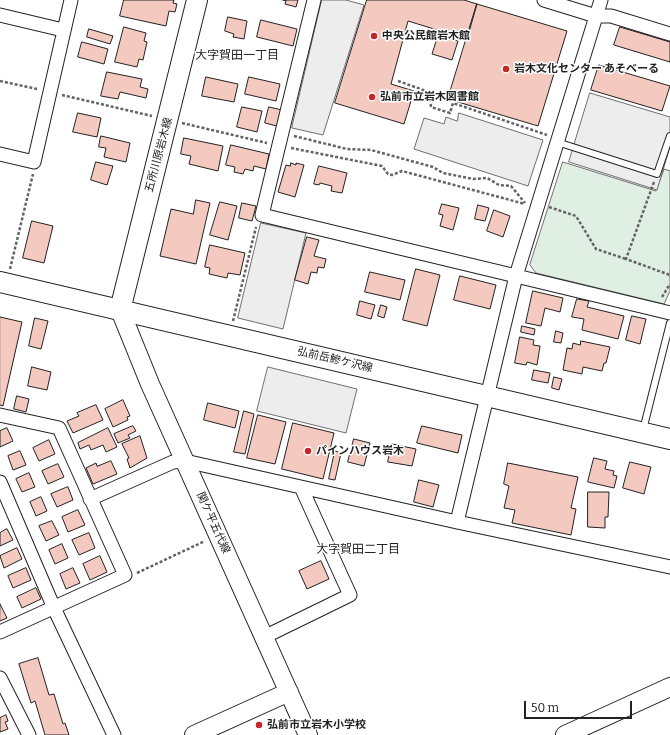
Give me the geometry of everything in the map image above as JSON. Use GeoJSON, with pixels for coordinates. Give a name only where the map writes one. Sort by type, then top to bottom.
{"type":"FeatureCollection","features":[{"type":"Feature","properties":{"kind":"main road","name":"五所川原岩木線"},"geometry":{"type":"LineString","coordinates":[[120,310],[197,0]]}},
{"type":"Feature","properties":{"kind":"main road","name":"弘前岳鰺ケ沢線"},"geometry":{"type":"LineString","coordinates":[[5,276],[120,310],[670,438]]}},
{"type":"Feature","properties":{"kind":"main road","name":"関ケ平五代線"},"geometry":{"type":"LineString","coordinates":[[120,310],[150,384],[308,735]]}},
{"type":"Feature","properties":{"kind":"main road"},"geometry":{"type":"LineString","coordinates":[[566,735],[670,687]]}},
{"type":"Feature","properties":{"kind":"main road"},"geometry":{"type":"LineString","coordinates":[[194,735],[289,692]]}},
{"type":"Feature","properties":{"kind":"street"},"geometry":{"type":"LineString","coordinates":[[0,154],[34,162],[70,0]]}},
{"type":"Feature","properties":{"kind":"street"},"geometry":{"type":"LineString","coordinates":[[314,0],[262,215],[670,313]]}},
{"type":"Feature","properties":{"kind":"street"},"geometry":{"type":"LineString","coordinates":[[544,0],[596,16],[611,16],[670,34]]}},
{"type":"Feature","properties":{"kind":"street"},"geometry":{"type":"LineString","coordinates":[[457,522],[516,276],[601,0]]}},
{"type":"Feature","properties":{"kind":"street"},"geometry":{"type":"LineString","coordinates":[[0,15],[63,30]]}},
{"type":"Feature","properties":{"kind":"street"},"geometry":{"type":"LineString","coordinates":[[0,415],[59,428],[90,500],[125,575],[0,632]]}},
{"type":"Feature","properties":{"kind":"street"},"geometry":{"type":"LineString","coordinates":[[90,500],[173,462],[185,460],[457,522],[670,567]]}},
{"type":"Feature","properties":{"kind":"street"},"geometry":{"type":"LineString","coordinates":[[0,482],[54,608],[114,735]]}},
{"type":"Feature","properties":{"kind":"street"},"geometry":{"type":"LineString","coordinates":[[264,637],[350,595],[301,487]]}},
{"type":"Feature","properties":{"kind":"street"},"geometry":{"type":"LineString","coordinates":[[0,678],[29,735]]}},
{"type":"Feature","properties":{"kind":"lane"},"geometry":{"type":"LineString","coordinates":[[558,141],[657,174],[670,136]]}},
{"type":"Feature","properties":{"kind":"lane"},"geometry":{"type":"LineString","coordinates":[[642,432],[670,323]]}},
{"type":"Feature","properties":{"kind":"path"},"geometry":{"type":"LineString","coordinates":[[0,81],[168,120],[347,149],[371,150],[433,167],[443,173],[473,179],[486,178],[499,185],[511,186],[526,204],[402,171],[392,176],[388,174],[382,166],[280,139]]}},
{"type":"Feature","properties":{"kind":"path"},"geometry":{"type":"LineString","coordinates":[[398,81],[429,92],[431,107],[450,113],[453,103],[558,141]]}},
{"type":"Feature","properties":{"kind":"path"},"geometry":{"type":"LineString","coordinates":[[5,276],[34,168],[34,162]]}},
{"type":"Feature","properties":{"kind":"path"},"geometry":{"type":"LineString","coordinates":[[626,259],[657,174]]}},
{"type":"Feature","properties":{"kind":"path"},"geometry":{"type":"LineString","coordinates":[[546,206],[576,216],[596,249],[670,275]]}},
{"type":"Feature","properties":{"kind":"path"},"geometry":{"type":"LineString","coordinates":[[233,322],[258,222],[262,215]]}},
{"type":"Feature","properties":{"kind":"path"},"geometry":{"type":"LineString","coordinates":[[658,303],[670,284]]}},
{"type":"Feature","properties":{"kind":"path"},"geometry":{"type":"LineString","coordinates":[[125,575],[134,574],[208,540]]}},
{"type":"Feature","properties":{"kind":"green space"},"geometry":{"type":"Polygon","coordinates":[[[563,162],[656,191],[664,169],[670,171],[670,291],[664,304],[536,273],[530,265],[563,162]]]}},
{"type":"Feature","properties":{"kind":"shaded area"},"geometry":{"type":"Polygon","coordinates":[[[322,0],[346,0],[364,5],[323,135],[292,128],[322,0]]]}},
{"type":"Feature","properties":{"kind":"shaded area"},"geometry":{"type":"Polygon","coordinates":[[[590,93],[670,117],[670,147],[657,190],[569,162],[590,93]]]}},
{"type":"Feature","properties":{"kind":"shaded area"},"geometry":{"type":"Polygon","coordinates":[[[459,113],[543,140],[528,186],[414,149],[424,118],[444,124],[446,117],[457,121],[459,113]]]}},
{"type":"Feature","properties":{"kind":"shaded area"},"geometry":{"type":"Polygon","coordinates":[[[261,223],[306,233],[283,329],[238,318],[261,223]]]}},
{"type":"Feature","properties":{"kind":"shaded area"},"geometry":{"type":"Polygon","coordinates":[[[268,367],[357,389],[346,433],[257,411],[268,367]]]}},
{"type":"Feature","properties":{"kind":"building"},"geometry":{"type":"Polygon","coordinates":[[[124,0],[174,0],[173,3],[177,4],[175,12],[169,11],[166,26],[120,16],[124,0]]]}},
{"type":"Feature","properties":{"kind":"building"},"geometry":{"type":"Polygon","coordinates":[[[283,0],[298,0],[296,7],[285,4],[286,1],[283,0]]]}},
{"type":"Feature","properties":{"kind":"building"},"geometry":{"type":"Polygon","coordinates":[[[367,0],[464,0],[477,4],[467,39],[452,34],[451,39],[458,41],[452,60],[432,54],[438,35],[445,37],[447,33],[408,21],[391,84],[414,91],[404,124],[335,103],[367,0]]]}},
{"type":"Feature","properties":{"kind":"building","name":"岩木文化センター あそべーる"},"geometry":{"type":"Polygon","coordinates":[[[477,4],[567,31],[538,126],[448,99],[477,4]]]}},
{"type":"Feature","properties":{"kind":"building"},"geometry":{"type":"Polygon","coordinates":[[[228,17],[247,21],[244,39],[233,37],[234,34],[225,31],[228,17]]]}},
{"type":"Feature","properties":{"kind":"building"},"geometry":{"type":"Polygon","coordinates":[[[261,20],[297,29],[293,46],[257,37],[261,20]]]}},
{"type":"Feature","properties":{"kind":"building"},"geometry":{"type":"Polygon","coordinates":[[[124,27],[146,33],[144,41],[147,42],[143,60],[139,59],[137,67],[115,62],[124,27]]]}},
{"type":"Feature","properties":{"kind":"building"},"geometry":{"type":"Polygon","coordinates":[[[620,27],[670,42],[670,62],[614,45],[620,27]]]}},
{"type":"Feature","properties":{"kind":"building"},"geometry":{"type":"Polygon","coordinates":[[[89,29],[113,36],[110,44],[87,37],[89,29]]]}},
{"type":"Feature","properties":{"kind":"building"},"geometry":{"type":"Polygon","coordinates":[[[82,42],[108,49],[104,64],[78,57],[82,42]]]}},
{"type":"Feature","properties":{"kind":"building"},"geometry":{"type":"Polygon","coordinates":[[[599,65],[670,86],[662,111],[591,90],[599,65]]]}},
{"type":"Feature","properties":{"kind":"building"},"geometry":{"type":"Polygon","coordinates":[[[107,72],[142,79],[140,87],[148,89],[146,98],[120,92],[118,99],[101,96],[107,72]]]}},
{"type":"Feature","properties":{"kind":"building"},"geometry":{"type":"Polygon","coordinates":[[[206,77],[238,84],[234,102],[202,96],[206,77]]]}},
{"type":"Feature","properties":{"kind":"building"},"geometry":{"type":"Polygon","coordinates":[[[249,77],[280,84],[276,101],[245,94],[249,77]]]}},
{"type":"Feature","properties":{"kind":"building"},"geometry":{"type":"Polygon","coordinates":[[[242,107],[262,111],[257,132],[237,127],[242,107]]]}},
{"type":"Feature","properties":{"kind":"building"},"geometry":{"type":"Polygon","coordinates":[[[269,107],[282,110],[277,126],[265,123],[269,107]]]}},
{"type":"Feature","properties":{"kind":"building"},"geometry":{"type":"Polygon","coordinates":[[[78,113],[101,118],[97,137],[73,132],[78,113]]]}},
{"type":"Feature","properties":{"kind":"building"},"geometry":{"type":"Polygon","coordinates":[[[101,136],[130,143],[126,162],[104,157],[106,148],[99,147],[101,136]]]}},
{"type":"Feature","properties":{"kind":"building"},"geometry":{"type":"Polygon","coordinates":[[[184,138],[223,146],[218,171],[189,164],[191,156],[181,154],[184,138]]]}},
{"type":"Feature","properties":{"kind":"building"},"geometry":{"type":"Polygon","coordinates":[[[231,145],[269,154],[266,169],[254,166],[253,171],[245,169],[243,174],[234,172],[235,167],[226,165],[231,145]]]}},
{"type":"Feature","properties":{"kind":"building"},"geometry":{"type":"Polygon","coordinates":[[[96,162],[113,166],[107,185],[91,180],[96,162]]]}},
{"type":"Feature","properties":{"kind":"building"},"geometry":{"type":"Polygon","coordinates":[[[291,163],[296,165],[296,163],[304,165],[295,197],[278,192],[286,165],[290,166],[291,163]]]}},
{"type":"Feature","properties":{"kind":"building"},"geometry":{"type":"Polygon","coordinates":[[[319,166],[347,173],[342,193],[331,191],[332,186],[320,183],[319,185],[314,184],[319,166]]]}},
{"type":"Feature","properties":{"kind":"building"},"geometry":{"type":"Polygon","coordinates":[[[196,200],[210,203],[196,264],[160,256],[171,209],[193,214],[196,200]]]}},
{"type":"Feature","properties":{"kind":"building"},"geometry":{"type":"Polygon","coordinates":[[[220,202],[237,206],[228,240],[210,235],[220,202]]]}},
{"type":"Feature","properties":{"kind":"building"},"geometry":{"type":"Polygon","coordinates":[[[242,203],[256,206],[252,221],[239,218],[242,203]]]}},
{"type":"Feature","properties":{"kind":"building"},"geometry":{"type":"Polygon","coordinates":[[[442,204],[459,208],[453,230],[440,226],[443,215],[439,214],[442,204]]]}},
{"type":"Feature","properties":{"kind":"building"},"geometry":{"type":"Polygon","coordinates":[[[478,205],[489,208],[485,221],[475,219],[478,205]]]}},
{"type":"Feature","properties":{"kind":"building"},"geometry":{"type":"Polygon","coordinates":[[[494,210],[510,216],[503,237],[487,231],[494,210]]]}},
{"type":"Feature","properties":{"kind":"building"},"geometry":{"type":"Polygon","coordinates":[[[32,221],[53,226],[44,263],[23,258],[32,221]]]}},
{"type":"Feature","properties":{"kind":"building"},"geometry":{"type":"Polygon","coordinates":[[[307,237],[319,240],[314,256],[326,259],[324,268],[318,267],[317,273],[311,272],[308,284],[295,280],[307,237]]]}},
{"type":"Feature","properties":{"kind":"building"},"geometry":{"type":"Polygon","coordinates":[[[210,245],[245,253],[240,275],[228,273],[227,278],[209,274],[210,268],[205,267],[210,245]]]}},
{"type":"Feature","properties":{"kind":"building"},"geometry":{"type":"Polygon","coordinates":[[[416,269],[440,275],[427,326],[403,320],[416,269]]]}},
{"type":"Feature","properties":{"kind":"building"},"geometry":{"type":"Polygon","coordinates":[[[370,272],[405,280],[400,300],[365,292],[370,272]]]}},
{"type":"Feature","properties":{"kind":"building"},"geometry":{"type":"Polygon","coordinates":[[[460,276],[496,285],[490,309],[454,300],[460,276]]]}},
{"type":"Feature","properties":{"kind":"building"},"geometry":{"type":"Polygon","coordinates":[[[533,291],[563,298],[560,312],[545,308],[541,326],[526,323],[533,291]]]}},
{"type":"Feature","properties":{"kind":"building"},"geometry":{"type":"Polygon","coordinates":[[[577,299],[589,301],[587,307],[624,316],[618,339],[582,330],[584,319],[572,317],[577,299]]]}},
{"type":"Feature","properties":{"kind":"building"},"geometry":{"type":"Polygon","coordinates":[[[360,301],[375,305],[371,319],[357,315],[360,301]]]}},
{"type":"Feature","properties":{"kind":"building"},"geometry":{"type":"Polygon","coordinates":[[[381,305],[387,307],[384,318],[378,316],[381,305]]]}},
{"type":"Feature","properties":{"kind":"building"},"geometry":{"type":"Polygon","coordinates":[[[632,316],[646,319],[640,344],[626,340],[632,316]]]}},
{"type":"Feature","properties":{"kind":"building"},"geometry":{"type":"Polygon","coordinates":[[[0,317],[22,322],[3,406],[0,405],[0,317]]]}},
{"type":"Feature","properties":{"kind":"building"},"geometry":{"type":"Polygon","coordinates":[[[35,318],[48,321],[41,349],[29,346],[35,318]]]}},
{"type":"Feature","properties":{"kind":"building"},"geometry":{"type":"Polygon","coordinates":[[[522,326],[535,329],[534,335],[521,332],[522,326]]]}},
{"type":"Feature","properties":{"kind":"building"},"geometry":{"type":"Polygon","coordinates":[[[556,331],[563,333],[561,343],[554,342],[556,331]]]}},
{"type":"Feature","properties":{"kind":"building"},"geometry":{"type":"Polygon","coordinates":[[[520,337],[534,340],[533,345],[540,346],[537,365],[527,362],[526,365],[515,363],[520,337]]]}},
{"type":"Feature","properties":{"kind":"building"},"geometry":{"type":"Polygon","coordinates":[[[581,341],[610,347],[606,363],[604,363],[602,371],[583,367],[582,374],[563,370],[567,348],[572,349],[573,343],[580,345],[581,341]]]}},
{"type":"Feature","properties":{"kind":"building"},"geometry":{"type":"Polygon","coordinates":[[[32,367],[51,372],[47,390],[28,386],[32,367]]]}},
{"type":"Feature","properties":{"kind":"building"},"geometry":{"type":"Polygon","coordinates":[[[534,370],[550,373],[548,383],[532,380],[534,370]]]}},
{"type":"Feature","properties":{"kind":"building"},"geometry":{"type":"Polygon","coordinates":[[[554,377],[562,379],[559,390],[552,388],[554,377]]]}},
{"type":"Feature","properties":{"kind":"building"},"geometry":{"type":"Polygon","coordinates":[[[17,396],[29,399],[26,412],[14,409],[17,396]]]}},
{"type":"Feature","properties":{"kind":"building"},"geometry":{"type":"Polygon","coordinates":[[[123,400],[130,416],[127,417],[128,420],[113,427],[105,409],[123,400]]]}},
{"type":"Feature","properties":{"kind":"building"},"geometry":{"type":"Polygon","coordinates":[[[208,403],[239,411],[235,428],[204,420],[208,403]]]}},
{"type":"Feature","properties":{"kind":"building"},"geometry":{"type":"Polygon","coordinates":[[[96,405],[103,420],[73,433],[67,421],[79,416],[77,413],[96,405]]]}},
{"type":"Feature","properties":{"kind":"building"},"geometry":{"type":"Polygon","coordinates":[[[244,411],[254,414],[245,454],[234,452],[244,411]]]}},
{"type":"Feature","properties":{"kind":"building"},"geometry":{"type":"Polygon","coordinates":[[[258,415],[286,422],[275,464],[247,458],[258,415]]]}},
{"type":"Feature","properties":{"kind":"building","name":"パインハウス岩木"},"geometry":{"type":"Polygon","coordinates":[[[293,423],[334,433],[323,479],[282,469],[293,423]]]}},
{"type":"Feature","properties":{"kind":"building"},"geometry":{"type":"Polygon","coordinates":[[[133,426],[136,431],[128,435],[130,438],[118,443],[114,434],[133,426]]]}},
{"type":"Feature","properties":{"kind":"building"},"geometry":{"type":"Polygon","coordinates":[[[422,426],[462,435],[458,453],[417,443],[422,426]]]}},
{"type":"Feature","properties":{"kind":"building"},"geometry":{"type":"Polygon","coordinates":[[[7,428],[13,441],[0,447],[0,431],[7,428]]]}},
{"type":"Feature","properties":{"kind":"building"},"geometry":{"type":"Polygon","coordinates":[[[108,428],[117,447],[106,452],[103,445],[91,450],[89,445],[80,449],[78,443],[108,428]]]}},
{"type":"Feature","properties":{"kind":"building"},"geometry":{"type":"Polygon","coordinates":[[[140,436],[147,458],[130,468],[127,459],[129,458],[122,444],[140,436]]]}},
{"type":"Feature","properties":{"kind":"building"},"geometry":{"type":"Polygon","coordinates":[[[354,439],[370,443],[364,466],[348,462],[354,439]]]}},
{"type":"Feature","properties":{"kind":"building"},"geometry":{"type":"Polygon","coordinates":[[[49,440],[55,454],[39,461],[33,448],[49,440]]]}},
{"type":"Feature","properties":{"kind":"building"},"geometry":{"type":"Polygon","coordinates":[[[392,444],[416,449],[412,466],[388,462],[392,444]]]}},
{"type":"Feature","properties":{"kind":"building"},"geometry":{"type":"Polygon","coordinates":[[[20,451],[26,465],[13,470],[8,456],[20,451]]]}},
{"type":"Feature","properties":{"kind":"building"},"geometry":{"type":"Polygon","coordinates":[[[335,451],[341,453],[335,480],[329,479],[335,451]]]}},
{"type":"Feature","properties":{"kind":"building"},"geometry":{"type":"Polygon","coordinates":[[[594,458],[607,461],[605,469],[614,471],[613,475],[617,476],[614,488],[588,482],[594,458]]]}},
{"type":"Feature","properties":{"kind":"building"},"geometry":{"type":"Polygon","coordinates":[[[111,461],[117,474],[93,484],[86,468],[96,463],[97,466],[111,461]]]}},
{"type":"Feature","properties":{"kind":"building"},"geometry":{"type":"Polygon","coordinates":[[[630,462],[651,467],[644,494],[623,488],[630,462]]]}},
{"type":"Feature","properties":{"kind":"building"},"geometry":{"type":"Polygon","coordinates":[[[508,463],[578,477],[571,508],[576,509],[571,535],[512,523],[515,510],[504,508],[509,486],[504,484],[508,463]]]}},
{"type":"Feature","properties":{"kind":"building"},"geometry":{"type":"Polygon","coordinates":[[[58,464],[64,477],[48,484],[42,471],[58,464]]]}},
{"type":"Feature","properties":{"kind":"building"},"geometry":{"type":"Polygon","coordinates":[[[29,473],[35,487],[22,492],[16,479],[29,473]]]}},
{"type":"Feature","properties":{"kind":"building"},"geometry":{"type":"Polygon","coordinates":[[[419,480],[439,485],[433,507],[414,502],[419,480]]]}},
{"type":"Feature","properties":{"kind":"building"},"geometry":{"type":"Polygon","coordinates":[[[68,487],[73,500],[57,507],[51,494],[68,487]]]}},
{"type":"Feature","properties":{"kind":"building"},"geometry":{"type":"Polygon","coordinates":[[[588,492],[609,492],[608,517],[605,517],[605,528],[588,527],[588,492]]]}},
{"type":"Feature","properties":{"kind":"building"},"geometry":{"type":"Polygon","coordinates":[[[41,497],[47,511],[36,516],[30,502],[41,497]]]}},
{"type":"Feature","properties":{"kind":"building"},"geometry":{"type":"Polygon","coordinates":[[[78,510],[85,525],[68,532],[62,517],[78,510]]]}},
{"type":"Feature","properties":{"kind":"building"},"geometry":{"type":"Polygon","coordinates":[[[52,521],[59,535],[46,541],[39,526],[52,521]]]}},
{"type":"Feature","properties":{"kind":"building"},"geometry":{"type":"Polygon","coordinates":[[[7,529],[13,540],[0,546],[0,533],[7,529]]]}},
{"type":"Feature","properties":{"kind":"building"},"geometry":{"type":"Polygon","coordinates":[[[89,533],[95,548],[79,555],[72,540],[89,533]]]}},
{"type":"Feature","properties":{"kind":"building"},"geometry":{"type":"Polygon","coordinates":[[[62,544],[68,558],[55,564],[49,550],[62,544]]]}},
{"type":"Feature","properties":{"kind":"building"},"geometry":{"type":"Polygon","coordinates":[[[17,548],[22,559],[4,568],[0,556],[17,548]]]}},
{"type":"Feature","properties":{"kind":"building"},"geometry":{"type":"Polygon","coordinates":[[[100,556],[107,572],[90,580],[83,564],[100,556]]]}},
{"type":"Feature","properties":{"kind":"building"},"geometry":{"type":"Polygon","coordinates":[[[321,561],[329,579],[307,589],[299,571],[321,561]]]}},
{"type":"Feature","properties":{"kind":"building"},"geometry":{"type":"Polygon","coordinates":[[[26,568],[31,580],[13,588],[8,576],[26,568]]]}},
{"type":"Feature","properties":{"kind":"building"},"geometry":{"type":"Polygon","coordinates":[[[73,568],[80,583],[66,589],[60,574],[73,568]]]}},
{"type":"Feature","properties":{"kind":"building"},"geometry":{"type":"Polygon","coordinates":[[[36,588],[41,599],[22,608],[17,597],[36,588]]]}},
{"type":"Feature","properties":{"kind":"building"},"geometry":{"type":"Polygon","coordinates":[[[0,604],[7,618],[0,621],[0,604]]]}},
{"type":"Feature","properties":{"kind":"building"},"geometry":{"type":"Polygon","coordinates":[[[38,658],[49,695],[54,694],[63,724],[65,723],[69,735],[45,735],[35,701],[31,703],[19,664],[38,658]]]}},
{"type":"Feature","properties":{"kind":"building"},"geometry":{"type":"Polygon","coordinates":[[[6,715],[8,721],[5,722],[8,729],[0,732],[0,718],[6,715]]]}},
{"type":"Feature","properties":{"kind":"place","name":"中央公民館岩木館"},"geometry":{"type":"Point","coordinates":[374,36]}},
{"type":"Feature","properties":{"kind":"place","name":"岩木文化センター あそべーる"},"geometry":{"type":"Point","coordinates":[506,69]}},
{"type":"Feature","properties":{"kind":"place","name":"弘前市立岩木図書館"},"geometry":{"type":"Point","coordinates":[372,97]}},
{"type":"Feature","properties":{"kind":"place","name":"パインハウス岩木"},"geometry":{"type":"Point","coordinates":[308,451]}},
{"type":"Feature","properties":{"kind":"place","name":"弘前市立岩木小学校"},"geometry":{"type":"Point","coordinates":[259,725]}},
{"type":"Feature","properties":{"kind":"district","name":"大字賀田一丁目"},"geometry":{"type":"Point","coordinates":[237,56]}},
{"type":"Feature","properties":{"kind":"district","name":"大字賀田二丁目"},"geometry":{"type":"Point","coordinates":[358,550]}}]}
